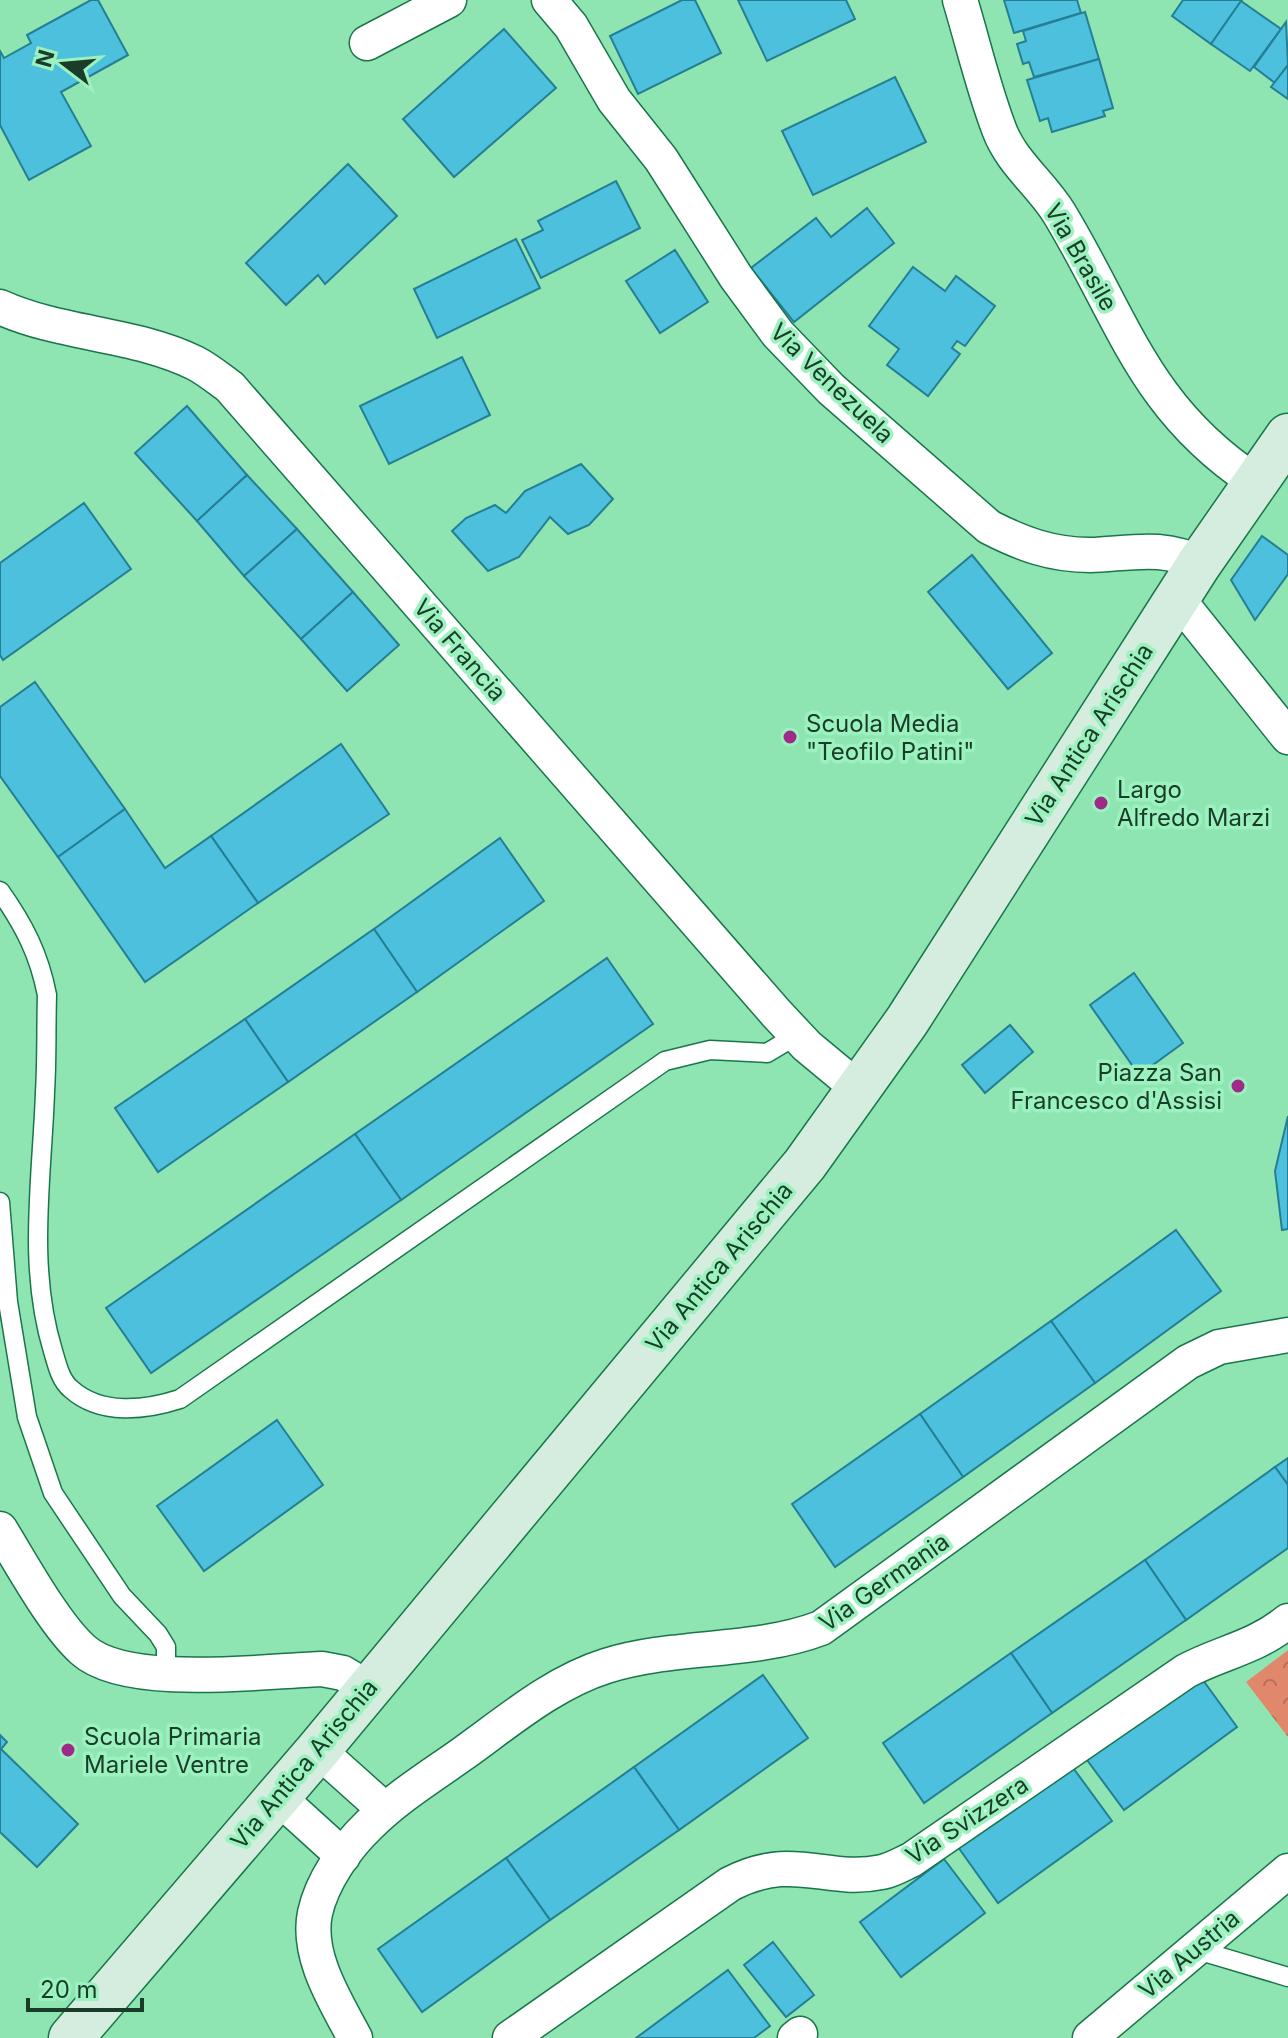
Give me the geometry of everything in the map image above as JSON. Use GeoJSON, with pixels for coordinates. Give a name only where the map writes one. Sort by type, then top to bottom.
{"type":"FeatureCollection","features":[{"type":"Feature","properties":{"kind":"main road","name":"Via Antica Arischia"},"geometry":{"type":"LineString","coordinates":[[71,2038],[318,1750],[805,1164],[860,1090],[1188,581],[1254,481],[1288,436]]}},
{"type":"Feature","properties":{"kind":"street"},"geometry":{"type":"LineString","coordinates":[[367,43],[449,0]]}},
{"type":"Feature","properties":{"kind":"street","name":"Via Venezuela"},"geometry":{"type":"LineString","coordinates":[[549,0],[571,26],[614,100],[661,159],[736,277],[778,334],[831,389],[981,520],[1020,543],[1051,552],[1175,552],[1188,581]]}},
{"type":"Feature","properties":{"kind":"street","name":"Via Brasile"},"geometry":{"type":"LineString","coordinates":[[960,0],[999,131],[1011,154],[1058,213],[1158,392],[1204,444],[1254,481]]}},
{"type":"Feature","properties":{"kind":"street","name":"Via Francia"},"geometry":{"type":"LineString","coordinates":[[0,307],[25,318],[161,349],[197,364],[230,387],[797,1035],[860,1090]]}},
{"type":"Feature","properties":{"kind":"street"},"geometry":{"type":"LineString","coordinates":[[1188,581],[1288,737]]}},
{"type":"Feature","properties":{"kind":"street","name":"Via Germania"},"geometry":{"type":"LineString","coordinates":[[355,2038],[326,1983],[315,1938],[319,1901],[343,1856],[385,1810],[540,1699],[583,1675],[637,1659],[766,1644],[821,1628],[1188,1362],[1219,1347],[1288,1335]]}},
{"type":"Feature","properties":{"kind":"street"},"geometry":{"type":"LineString","coordinates":[[0,1529],[84,1651],[130,1670],[166,1674],[322,1669],[343,1673],[368,1688]]}},
{"type":"Feature","properties":{"kind":"street","name":"Via Svizzera"},"geometry":{"type":"LineString","coordinates":[[510,2038],[730,1884],[749,1874],[799,1867],[853,1873],[883,1872],[911,1860],[1186,1671],[1212,1658],[1241,1651],[1288,1621]]}},
{"type":"Feature","properties":{"kind":"street"},"geometry":{"type":"LineString","coordinates":[[318,1750],[385,1810]]}},
{"type":"Feature","properties":{"kind":"street"},"geometry":{"type":"LineString","coordinates":[[278,1797],[343,1856]]}},
{"type":"Feature","properties":{"kind":"street","name":"Via Austria"},"geometry":{"type":"LineString","coordinates":[[1090,2038],[1288,1871]]}},
{"type":"Feature","properties":{"kind":"lane"},"geometry":{"type":"LineString","coordinates":[[0,891],[26,929],[41,962],[47,995],[38,1272],[47,1332],[60,1374],[70,1389],[91,1402],[118,1408],[151,1409],[180,1399],[665,1061],[710,1050],[767,1053],[797,1035]]}},
{"type":"Feature","properties":{"kind":"lane"},"geometry":{"type":"LineString","coordinates":[[0,1202],[11,1316],[27,1417],[53,1493],[122,1596],[158,1634],[166,1647],[166,1674]]}},
{"type":"Feature","properties":{"kind":"lane"},"geometry":{"type":"LineString","coordinates":[[1194,1949],[1288,1977]]}},
{"type":"Feature","properties":{"kind":"green space"},"geometry":{"type":"Polygon","coordinates":[[[1288,1650],[1288,1737],[1246,1682],[1288,1650]]]}},
{"type":"Feature","properties":{"kind":"building"},"geometry":{"type":"Polygon","coordinates":[[[91,0],[98,0],[128,55],[61,92],[91,146],[29,180],[0,125],[0,51],[4,58],[31,43],[27,35],[91,0]]]}},
{"type":"Feature","properties":{"kind":"building"},"geometry":{"type":"Polygon","coordinates":[[[682,0],[695,0],[721,53],[638,94],[610,36],[682,0]]]}},
{"type":"Feature","properties":{"kind":"building"},"geometry":{"type":"Polygon","coordinates":[[[738,0],[846,0],[855,19],[767,61],[738,0]]]}},
{"type":"Feature","properties":{"kind":"building"},"geometry":{"type":"Polygon","coordinates":[[[1004,0],[1077,0],[1081,13],[1014,33],[1004,0]]]}},
{"type":"Feature","properties":{"kind":"building"},"geometry":{"type":"Polygon","coordinates":[[[1183,0],[1242,0],[1211,44],[1172,16],[1183,0]]]}},
{"type":"Feature","properties":{"kind":"building"},"geometry":{"type":"Polygon","coordinates":[[[1241,1],[1281,29],[1250,71],[1211,44],[1241,1]]]}},
{"type":"Feature","properties":{"kind":"building"},"geometry":{"type":"Polygon","coordinates":[[[1085,12],[1099,59],[1034,77],[1029,62],[1023,64],[1017,44],[1026,41],[1023,31],[1085,12]]]}},
{"type":"Feature","properties":{"kind":"building"},"geometry":{"type":"Polygon","coordinates":[[[1286,22],[1288,65],[1275,83],[1254,67],[1286,22]]]}},
{"type":"Feature","properties":{"kind":"building"},"geometry":{"type":"Polygon","coordinates":[[[504,29],[556,88],[454,177],[403,119],[504,29]]]}},
{"type":"Feature","properties":{"kind":"building"},"geometry":{"type":"Polygon","coordinates":[[[1099,59],[1113,108],[1103,111],[1105,116],[1052,132],[1048,118],[1040,121],[1027,80],[1099,59]]]}},
{"type":"Feature","properties":{"kind":"building"},"geometry":{"type":"Polygon","coordinates":[[[1288,65],[1288,99],[1271,87],[1288,65]]]}},
{"type":"Feature","properties":{"kind":"building"},"geometry":{"type":"Polygon","coordinates":[[[895,77],[926,142],[813,195],[782,131],[895,77]]]}},
{"type":"Feature","properties":{"kind":"building"},"geometry":{"type":"Polygon","coordinates":[[[348,164],[397,216],[325,284],[318,275],[286,305],[246,263],[348,164]]]}},
{"type":"Feature","properties":{"kind":"building"},"geometry":{"type":"Polygon","coordinates":[[[616,181],[640,228],[541,278],[522,240],[543,230],[538,221],[616,181]]]}},
{"type":"Feature","properties":{"kind":"building"},"geometry":{"type":"Polygon","coordinates":[[[867,208],[894,243],[794,322],[751,268],[816,218],[831,237],[867,208]]]}},
{"type":"Feature","properties":{"kind":"building"},"geometry":{"type":"Polygon","coordinates":[[[516,239],[540,288],[437,338],[414,289],[516,239]]]}},
{"type":"Feature","properties":{"kind":"building"},"geometry":{"type":"Polygon","coordinates":[[[675,250],[708,302],[660,333],[626,281],[675,250]]]}},
{"type":"Feature","properties":{"kind":"building"},"geometry":{"type":"Polygon","coordinates":[[[913,267],[945,291],[956,276],[995,306],[965,346],[957,341],[952,348],[960,354],[928,396],[887,365],[899,349],[869,326],[913,267]]]}},
{"type":"Feature","properties":{"kind":"building"},"geometry":{"type":"Polygon","coordinates":[[[462,357],[490,415],[389,464],[360,406],[462,357]]]}},
{"type":"Feature","properties":{"kind":"building"},"geometry":{"type":"Polygon","coordinates":[[[187,406],[247,475],[197,521],[135,453],[187,406]]]}},
{"type":"Feature","properties":{"kind":"building"},"geometry":{"type":"Polygon","coordinates":[[[581,464],[613,499],[589,525],[568,534],[550,517],[519,557],[488,571],[452,531],[466,518],[495,505],[506,513],[525,491],[581,464]]]}},
{"type":"Feature","properties":{"kind":"building"},"geometry":{"type":"Polygon","coordinates":[[[247,475],[297,529],[244,576],[197,521],[247,475]]]}},
{"type":"Feature","properties":{"kind":"building"},"geometry":{"type":"Polygon","coordinates":[[[84,503],[131,569],[3,660],[0,655],[0,563],[84,503]]]}},
{"type":"Feature","properties":{"kind":"building"},"geometry":{"type":"Polygon","coordinates":[[[297,529],[353,592],[301,639],[244,576],[297,529]]]}},
{"type":"Feature","properties":{"kind":"building"},"geometry":{"type":"Polygon","coordinates":[[[1262,536],[1288,555],[1288,574],[1255,620],[1231,580],[1262,536]]]}},
{"type":"Feature","properties":{"kind":"building"},"geometry":{"type":"Polygon","coordinates":[[[972,555],[1052,653],[1008,689],[928,592],[972,555]]]}},
{"type":"Feature","properties":{"kind":"building"},"geometry":{"type":"Polygon","coordinates":[[[353,592],[399,645],[347,691],[301,639],[353,592]]]}},
{"type":"Feature","properties":{"kind":"building"},"geometry":{"type":"Polygon","coordinates":[[[35,682],[125,809],[58,857],[0,776],[0,707],[35,682]]]}},
{"type":"Feature","properties":{"kind":"building"},"geometry":{"type":"Polygon","coordinates":[[[341,744],[389,814],[258,903],[211,836],[341,744]]]}},
{"type":"Feature","properties":{"kind":"building"},"geometry":{"type":"Polygon","coordinates":[[[125,809],[165,868],[211,836],[258,903],[145,982],[58,857],[125,809]]]}},
{"type":"Feature","properties":{"kind":"building"},"geometry":{"type":"Polygon","coordinates":[[[500,838],[544,901],[417,992],[374,929],[500,838]]]}},
{"type":"Feature","properties":{"kind":"building"},"geometry":{"type":"Polygon","coordinates":[[[374,929],[417,992],[288,1082],[245,1019],[374,929]]]}},
{"type":"Feature","properties":{"kind":"building"},"geometry":{"type":"Polygon","coordinates":[[[607,958],[653,1024],[401,1200],[355,1134],[607,958]]]}},
{"type":"Feature","properties":{"kind":"building"},"geometry":{"type":"Polygon","coordinates":[[[1134,973],[1183,1043],[1139,1075],[1090,1005],[1134,973]]]}},
{"type":"Feature","properties":{"kind":"building"},"geometry":{"type":"Polygon","coordinates":[[[245,1019],[288,1082],[158,1172],[115,1108],[245,1019]]]}},
{"type":"Feature","properties":{"kind":"building"},"geometry":{"type":"Polygon","coordinates":[[[1010,1025],[1033,1052],[985,1093],[962,1065],[1010,1025]]]}},
{"type":"Feature","properties":{"kind":"building"},"geometry":{"type":"Polygon","coordinates":[[[1288,1116],[1288,1229],[1282,1230],[1275,1171],[1288,1116]]]}},
{"type":"Feature","properties":{"kind":"building"},"geometry":{"type":"Polygon","coordinates":[[[355,1134],[401,1200],[151,1373],[106,1308],[355,1134]]]}},
{"type":"Feature","properties":{"kind":"building"},"geometry":{"type":"Polygon","coordinates":[[[1176,1230],[1221,1291],[1095,1383],[1051,1321],[1176,1230]]]}},
{"type":"Feature","properties":{"kind":"building"},"geometry":{"type":"Polygon","coordinates":[[[1051,1321],[1095,1383],[963,1477],[920,1414],[1051,1321]]]}},
{"type":"Feature","properties":{"kind":"building"},"geometry":{"type":"Polygon","coordinates":[[[920,1414],[963,1477],[835,1567],[792,1504],[920,1414]]]}},
{"type":"Feature","properties":{"kind":"building"},"geometry":{"type":"Polygon","coordinates":[[[277,1420],[323,1485],[204,1571],[157,1506],[277,1420]]]}},
{"type":"Feature","properties":{"kind":"building"},"geometry":{"type":"Polygon","coordinates":[[[1288,1458],[1288,1485],[1275,1467],[1288,1458]]]}},
{"type":"Feature","properties":{"kind":"building"},"geometry":{"type":"Polygon","coordinates":[[[1275,1467],[1288,1485],[1288,1548],[1186,1620],[1145,1560],[1275,1467]]]}},
{"type":"Feature","properties":{"kind":"building"},"geometry":{"type":"Polygon","coordinates":[[[1145,1560],[1186,1620],[1052,1713],[1011,1653],[1145,1560]]]}},
{"type":"Feature","properties":{"kind":"building"},"geometry":{"type":"Polygon","coordinates":[[[1011,1653],[1052,1713],[924,1803],[883,1743],[1011,1653]]]}},
{"type":"Feature","properties":{"kind":"building"},"geometry":{"type":"Polygon","coordinates":[[[763,1675],[808,1738],[679,1830],[634,1767],[763,1675]]]}},
{"type":"Feature","properties":{"kind":"building"},"geometry":{"type":"Polygon","coordinates":[[[1200,1676],[1237,1727],[1124,1810],[1087,1760],[1200,1676]]]}},
{"type":"Feature","properties":{"kind":"building"},"geometry":{"type":"Polygon","coordinates":[[[0,1735],[7,1742],[1,1749],[78,1824],[37,1867],[0,1832],[0,1735]]]}},
{"type":"Feature","properties":{"kind":"building"},"geometry":{"type":"Polygon","coordinates":[[[1071,1765],[1112,1821],[998,1903],[958,1847],[1071,1765]]]}},
{"type":"Feature","properties":{"kind":"building"},"geometry":{"type":"Polygon","coordinates":[[[634,1767],[679,1830],[550,1920],[506,1858],[634,1767]]]}},
{"type":"Feature","properties":{"kind":"building"},"geometry":{"type":"Polygon","coordinates":[[[506,1858],[550,1920],[422,2012],[378,1949],[506,1858]]]}},
{"type":"Feature","properties":{"kind":"building"},"geometry":{"type":"Polygon","coordinates":[[[944,1859],[985,1913],[901,1977],[860,1922],[944,1859]]]}},
{"type":"Feature","properties":{"kind":"building"},"geometry":{"type":"Polygon","coordinates":[[[773,1942],[814,1995],[786,2017],[744,1965],[773,1942]]]}},
{"type":"Feature","properties":{"kind":"building"},"geometry":{"type":"Polygon","coordinates":[[[728,1970],[770,2026],[754,2038],[636,2038],[728,1970]]]}},
{"type":"Feature","properties":{"kind":"place","name":"Scuola Media \"Teofilo Patini\""},"geometry":{"type":"Point","coordinates":[790,737]}},
{"type":"Feature","properties":{"kind":"place","name":"Largo Alfredo Marzi"},"geometry":{"type":"Point","coordinates":[1101,803]}},
{"type":"Feature","properties":{"kind":"place","name":"Piazza San Francesco d'Assisi"},"geometry":{"type":"Point","coordinates":[1238,1086]}},
{"type":"Feature","properties":{"kind":"place","name":"Scuola Primaria Mariele Ventre"},"geometry":{"type":"Point","coordinates":[68,1750]}}]}
